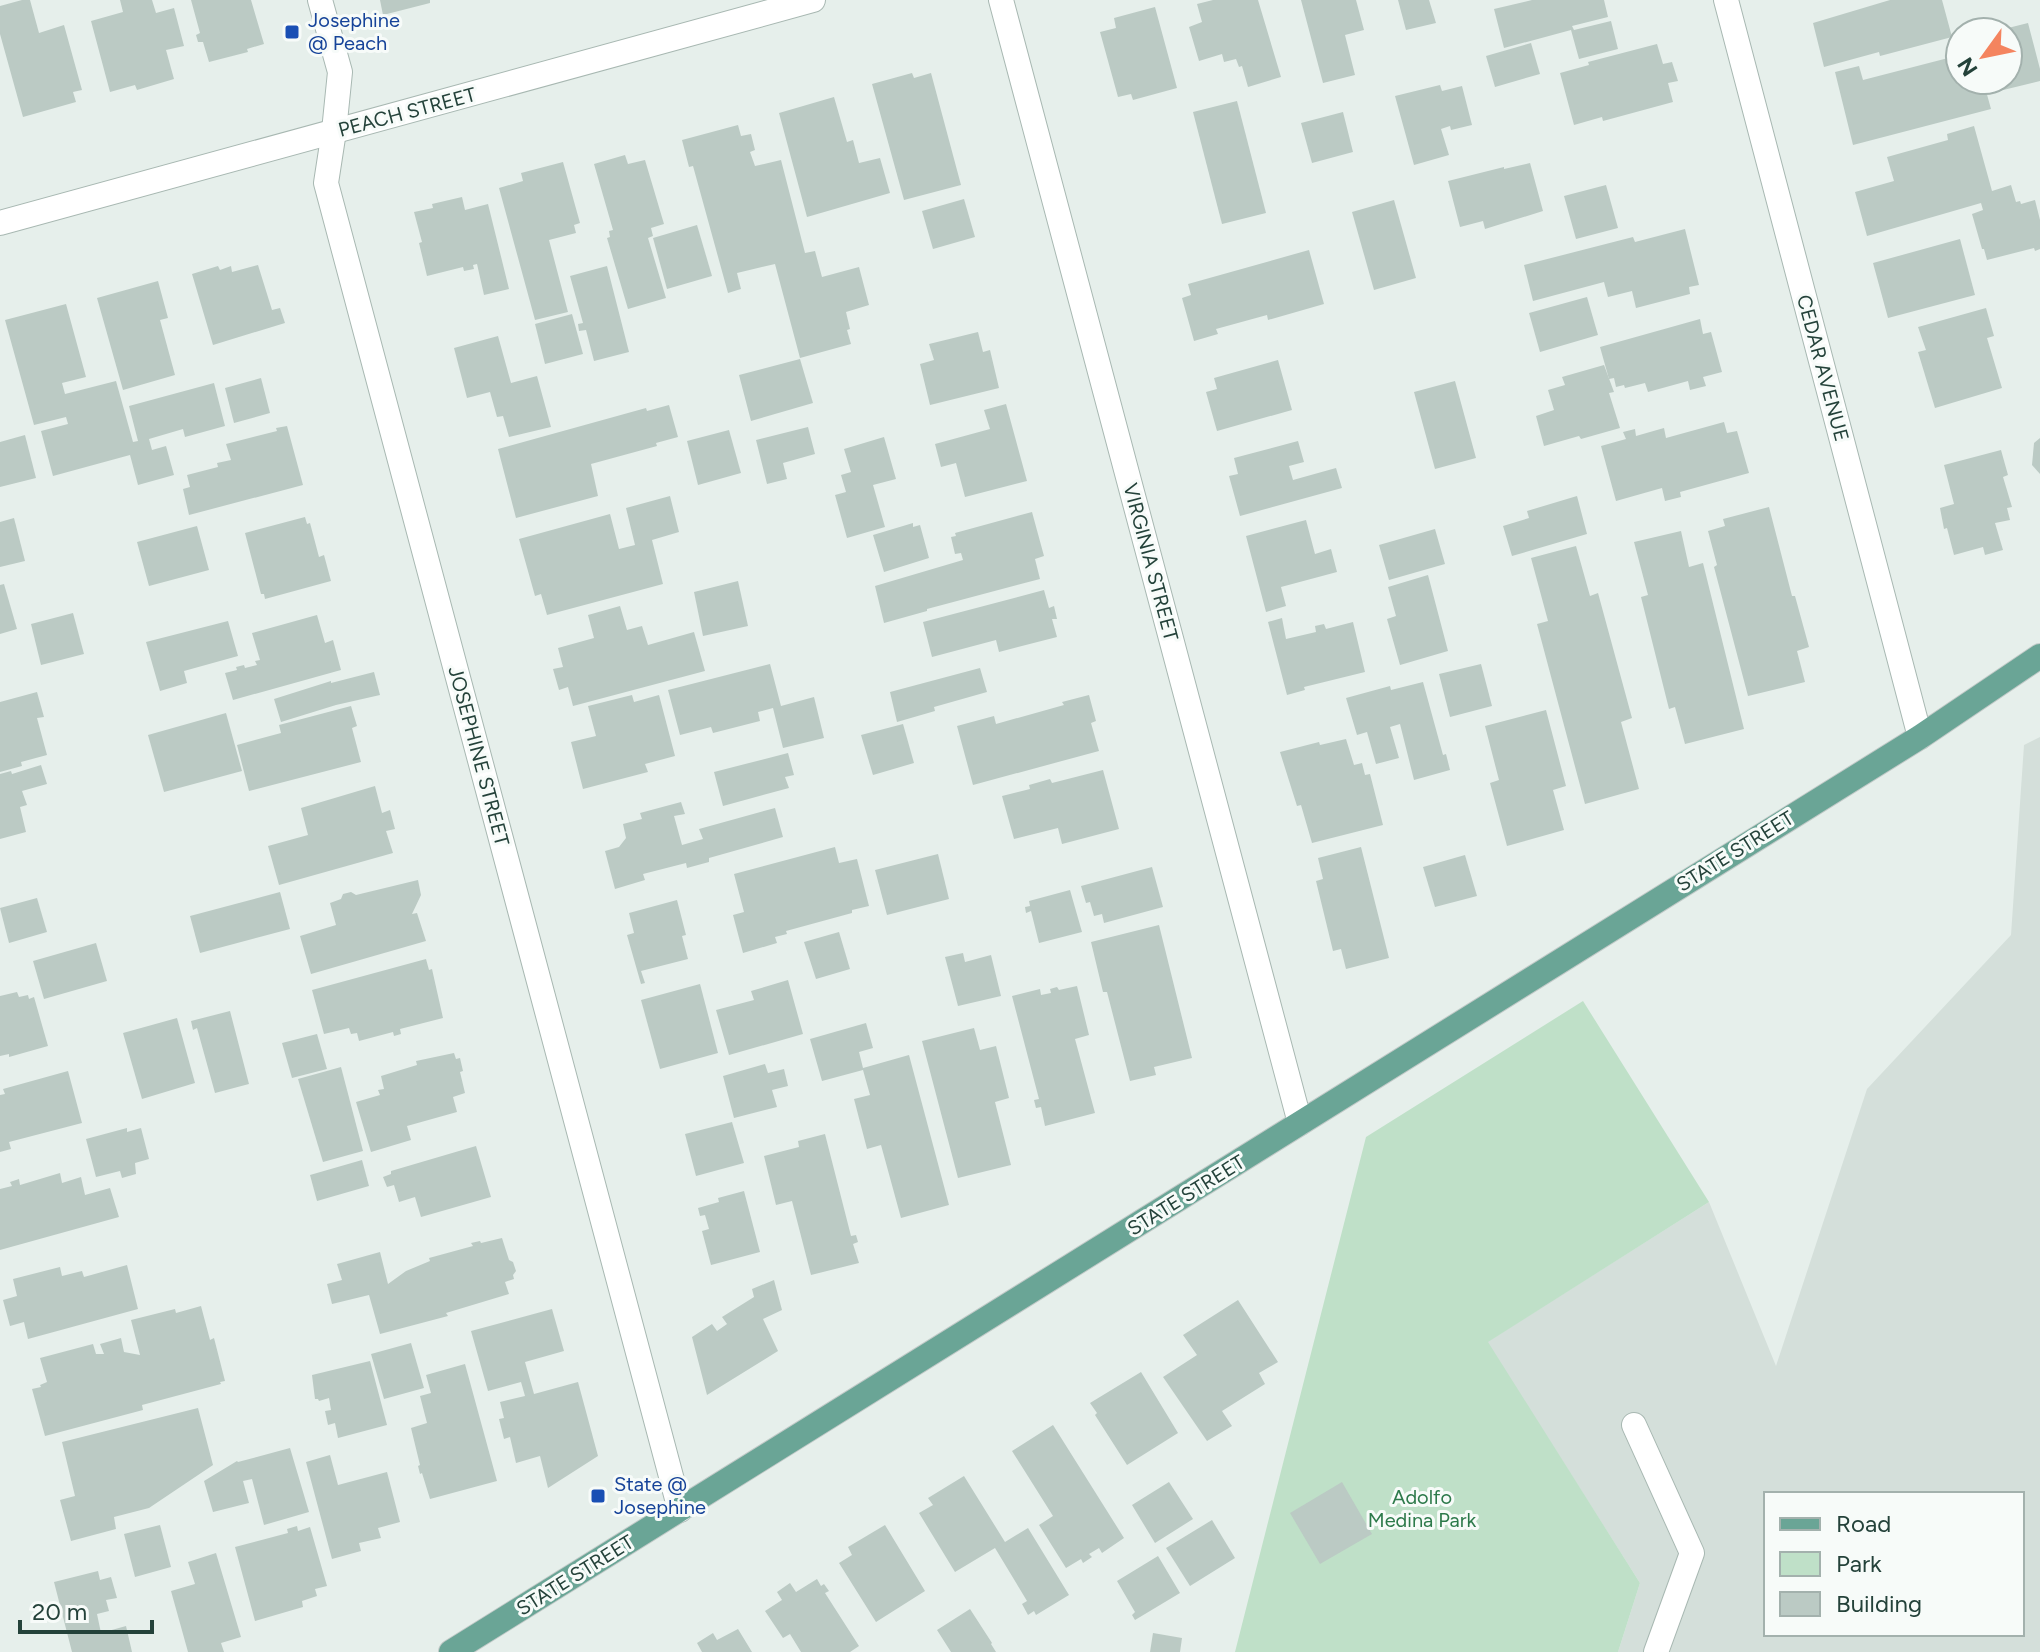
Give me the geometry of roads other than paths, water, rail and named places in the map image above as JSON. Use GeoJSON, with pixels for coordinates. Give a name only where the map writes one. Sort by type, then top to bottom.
{"type":"FeatureCollection","features":[{"type":"Feature","properties":{"kind":"main road","name":"STATE STREET"},"geometry":{"type":"LineString","coordinates":[[451,1652],[1920,737],[2040,656]]}},
{"type":"Feature","properties":{"kind":"street","name":"JOSEPHINE STREET"},"geometry":{"type":"LineString","coordinates":[[320,0],[340,72],[326,183],[680,1510]]}},
{"type":"Feature","properties":{"kind":"street","name":"PEACH STREET"},"geometry":{"type":"LineString","coordinates":[[0,223],[813,0]]}},
{"type":"Feature","properties":{"kind":"street","name":"VIRGINIA STREET"},"geometry":{"type":"LineString","coordinates":[[1001,0],[1300,1123]]}},
{"type":"Feature","properties":{"kind":"street","name":"CEDAR AVENUE"},"geometry":{"type":"LineString","coordinates":[[1726,0],[1920,737]]}},
{"type":"Feature","properties":{"kind":"street"},"geometry":{"type":"LineString","coordinates":[[1634,1425],[1692,1553],[1656,1652]]}},
{"type":"Feature","properties":{"kind":"place","name":"Josephine @ Peach"},"geometry":{"type":"Point","coordinates":[292,32]}},
{"type":"Feature","properties":{"kind":"place","name":"State @ Josephine"},"geometry":{"type":"Point","coordinates":[598,1496]}},
{"type":"Feature","properties":{"kind":"park label","name":"Adolfo Medina Park"},"geometry":{"type":"Point","coordinates":[1422,1508]}}]}
